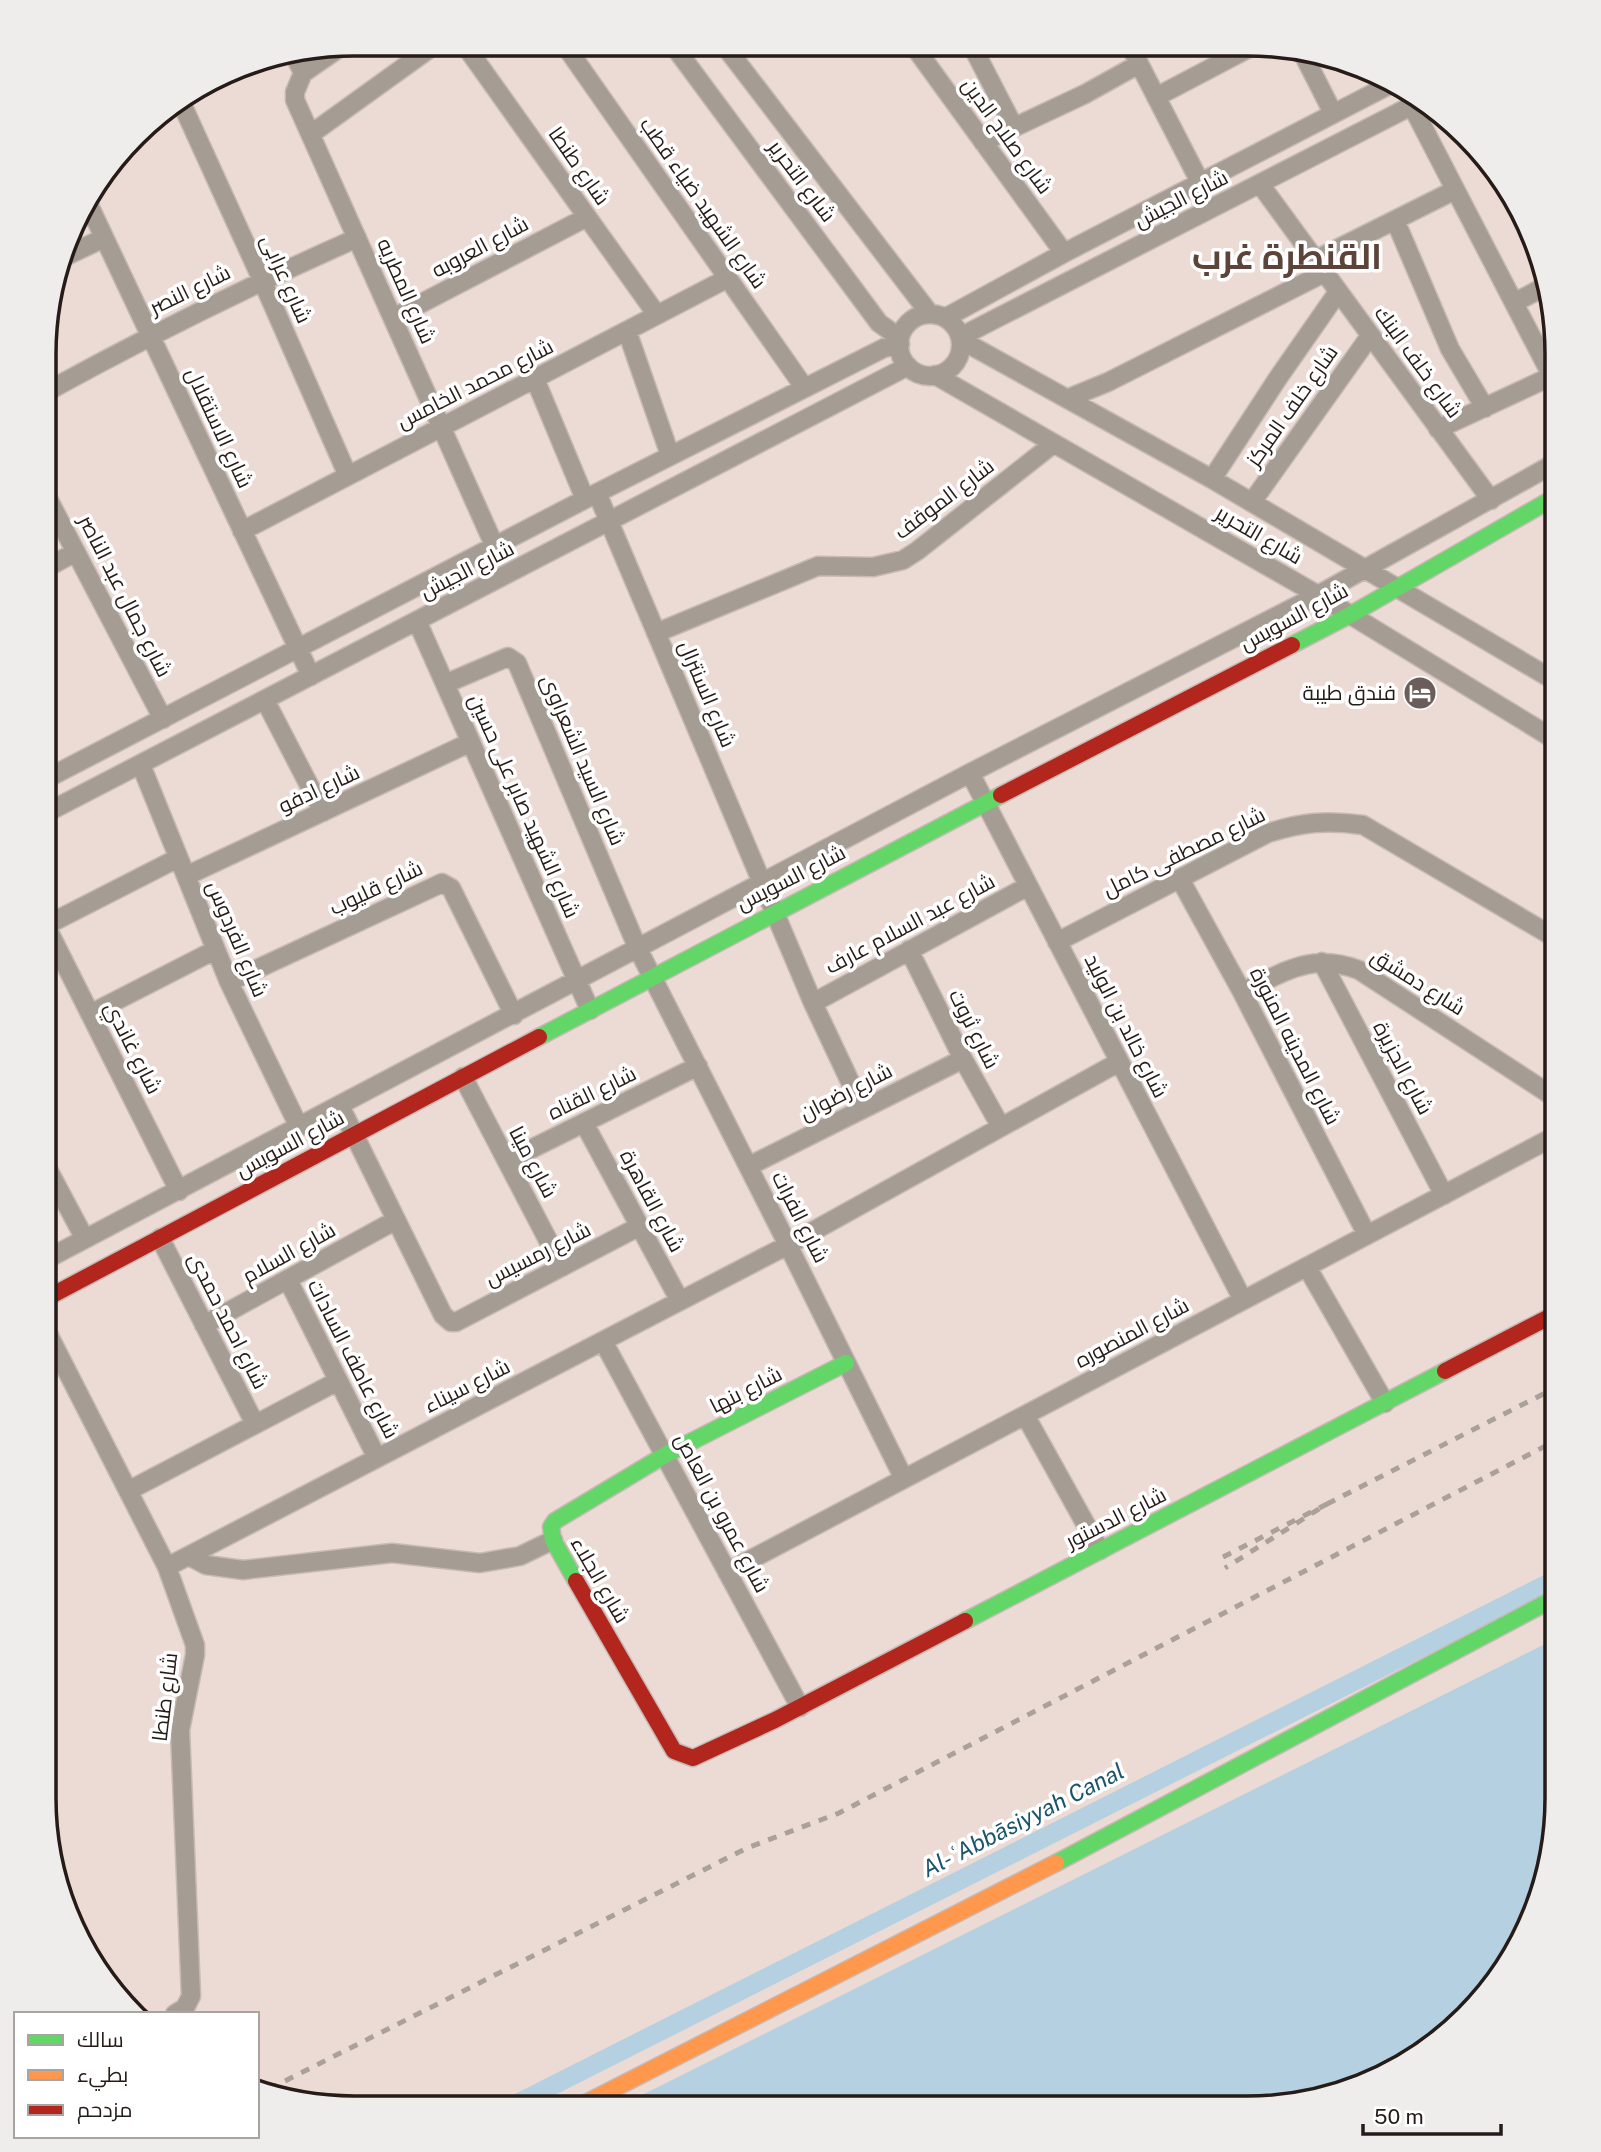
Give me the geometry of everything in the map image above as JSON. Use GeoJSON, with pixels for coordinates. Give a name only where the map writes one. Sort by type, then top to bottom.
{"type":"FeatureCollection","features":[{"type":"Feature","properties":{"kind":"street"},"geometry":{"type":"LineString","coordinates":[[311,134],[419,56]]}},
{"type":"Feature","properties":{"kind":"street","name":"شارع طنطا"},"geometry":{"type":"LineString","coordinates":[[473,56],[657,315]]}},
{"type":"Feature","properties":{"kind":"street","name":"شارع الشهيد ضياء قطب"},"geometry":{"type":"LineString","coordinates":[[572,56],[804,387]]}},
{"type":"Feature","properties":{"kind":"street","name":"شارع التحرير"},"geometry":{"type":"LineString","coordinates":[[681,56],[879,323],[900,341]]}},
{"type":"Feature","properties":{"kind":"street","name":"شارع التحرير"},"geometry":{"type":"LineString","coordinates":[[733,56],[938,316]]}},
{"type":"Feature","properties":{"kind":"street","name":"شارع صلاح الدين"},"geometry":{"type":"LineString","coordinates":[[921,56],[1064,253]]}},
{"type":"Feature","properties":{"kind":"street"},"geometry":{"type":"LineString","coordinates":[[977,56],[1014,127]]}},
{"type":"Feature","properties":{"kind":"street"},"geometry":{"type":"LineString","coordinates":[[1135,56],[1200,182]]}},
{"type":"Feature","properties":{"kind":"street"},"geometry":{"type":"LineString","coordinates":[[1156,97],[1234,56]]}},
{"type":"Feature","properties":{"kind":"street"},"geometry":{"type":"LineString","coordinates":[[298,62],[303,73],[325,58]]}},
{"type":"Feature","properties":{"kind":"street"},"geometry":{"type":"LineString","coordinates":[[1307,62],[1332,113]]}},
{"type":"Feature","properties":{"kind":"street"},"geometry":{"type":"LineString","coordinates":[[983,142],[1139,64]]}},
{"type":"Feature","properties":{"kind":"street","name":"شارع المطريه"},"geometry":{"type":"LineString","coordinates":[[303,73],[295,97],[495,547]]}},
{"type":"Feature","properties":{"kind":"street","name":"شارع الجيش"},"geometry":{"type":"LineString","coordinates":[[56,772],[670,455],[900,341],[903,330],[914,318],[938,316],[1382,89]]}},
{"type":"Feature","properties":{"kind":"street"},"geometry":{"type":"LineString","coordinates":[[1357,102],[1369,128]]}},
{"type":"Feature","properties":{"kind":"street","name":"شارع الجيش"},"geometry":{"type":"LineString","coordinates":[[960,339],[1412,106]]}},
{"type":"Feature","properties":{"kind":"street","name":"شارع عرابى"},"geometry":{"type":"LineString","coordinates":[[184,109],[348,476]]}},
{"type":"Feature","properties":{"kind":"street"},"geometry":{"type":"LineString","coordinates":[[1421,113],[1455,190],[1545,362]]}},
{"type":"Feature","properties":{"kind":"street","name":"شارع خلف البنك"},"geometry":{"type":"LineString","coordinates":[[1259,184],[1491,499]]}},
{"type":"Feature","properties":{"kind":"street"},"geometry":{"type":"LineString","coordinates":[[1069,398],[1108,382],[1319,266],[1395,220],[1455,190]]}},
{"type":"Feature","properties":{"kind":"street","name":"شارع الاستقلال"},"geometry":{"type":"LineString","coordinates":[[92,212],[311,676]]}},
{"type":"Feature","properties":{"kind":"street","name":"شارع العروبه"},"geometry":{"type":"LineString","coordinates":[[393,318],[587,217]]}},
{"type":"Feature","properties":{"kind":"street"},"geometry":{"type":"LineString","coordinates":[[1395,220],[1450,349],[1485,408]]}},
{"type":"Feature","properties":{"kind":"street"},"geometry":{"type":"LineString","coordinates":[[74,252],[104,238]]}},
{"type":"Feature","properties":{"kind":"street","name":"شارع النصر"},"geometry":{"type":"LineString","coordinates":[[56,387],[150,335],[262,280],[357,238]]}},
{"type":"Feature","properties":{"kind":"street","name":"شارع محمد الخامس"},"geometry":{"type":"LineString","coordinates":[[242,531],[729,278]]}},
{"type":"Feature","properties":{"kind":"street"},"geometry":{"type":"LineString","coordinates":[[1514,303],[1538,290]]}},
{"type":"Feature","properties":{"kind":"street"},"geometry":{"type":"LineString","coordinates":[[1212,479],[1338,292]]}},
{"type":"Feature","properties":{"kind":"street"},"geometry":{"type":"LineString","coordinates":[[900,341],[900,352],[908,366],[920,374],[935,375],[952,367],[958,359],[960,339],[952,323],[938,316]]}},
{"type":"Feature","properties":{"kind":"street"},"geometry":{"type":"LineString","coordinates":[[626,331],[670,455]]}},
{"type":"Feature","properties":{"kind":"street","name":"شارع خلف المركز"},"geometry":{"type":"LineString","coordinates":[[1252,502],[1370,336]]}},
{"type":"Feature","properties":{"kind":"street","name":"شارع التحرير"},"geometry":{"type":"LineString","coordinates":[[960,339],[1212,479],[1545,675]]}},
{"type":"Feature","properties":{"kind":"street","name":"شارع الجيش"},"geometry":{"type":"LineString","coordinates":[[56,808],[908,366]]}},
{"type":"Feature","properties":{"kind":"street","name":"شارع التحرير"},"geometry":{"type":"LineString","coordinates":[[935,375],[1318,595],[1545,734]]}},
{"type":"Feature","properties":{"kind":"street","name":"شارع السنترال"},"geometry":{"type":"LineString","coordinates":[[535,379],[591,496],[609,522],[813,1003],[863,1109]]}},
{"type":"Feature","properties":{"kind":"street"},"geometry":{"type":"LineString","coordinates":[[1438,429],[1545,385]]}},
{"type":"Feature","properties":{"kind":"street","name":"شارع الموقف"},"geometry":{"type":"LineString","coordinates":[[656,633],[818,566],[873,567],[903,560],[1053,444]]}},
{"type":"Feature","properties":{"kind":"street","name":"شارع السويس"},"geometry":{"type":"LineString","coordinates":[[56,1254],[970,773],[1318,595],[1491,499],[1545,474]]}},
{"type":"Feature","properties":{"kind":"street","name":"شارع السويس"},"geometry":{"type":"LineString","coordinates":[[56,1293],[775,912],[1350,615],[1545,503]]}},
{"type":"Feature","properties":{"kind":"street","name":"شارع جمال عبد الناصر"},"geometry":{"type":"LineString","coordinates":[[56,514],[163,719]]}},
{"type":"Feature","properties":{"kind":"street"},"geometry":{"type":"LineString","coordinates":[[56,563],[76,552]]}},
{"type":"Feature","properties":{"kind":"street","name":"شارع الشهيد صابر على حسين"},"geometry":{"type":"LineString","coordinates":[[417,621],[590,1010]]}},
{"type":"Feature","properties":{"kind":"street","name":"شارع السيد الشعراوى"},"geometry":{"type":"LineString","coordinates":[[445,684],[504,658],[515,659],[638,949]]}},
{"type":"Feature","properties":{"kind":"street"},"geometry":{"type":"LineString","coordinates":[[265,700],[323,812]]}},
{"type":"Feature","properties":{"kind":"street","name":"شارع ادفو"},"geometry":{"type":"LineString","coordinates":[[186,876],[471,742]]}},
{"type":"Feature","properties":{"kind":"street"},"geometry":{"type":"LineString","coordinates":[[102,750],[116,778]]}},
{"type":"Feature","properties":{"kind":"street","name":"شارع الفردوس"},"geometry":{"type":"LineString","coordinates":[[141,765],[215,950],[299,1128]]}},
{"type":"Feature","properties":{"kind":"street","name":"شارع خالد بن الوليد"},"geometry":{"type":"LineString","coordinates":[[970,773],[1243,1300]]}},
{"type":"Feature","properties":{"kind":"street","name":"شارع مصطفى كامل"},"geometry":{"type":"LineString","coordinates":[[1057,942],[1268,833],[1298,823],[1331,821],[1363,825],[1545,932]]}},
{"type":"Feature","properties":{"kind":"street"},"geometry":{"type":"LineString","coordinates":[[56,921],[178,858]]}},
{"type":"Feature","properties":{"kind":"street","name":"شارع المدينه المنورة"},"geometry":{"type":"LineString","coordinates":[[1180,879],[1242,992],[1367,1235]]}},
{"type":"Feature","properties":{"kind":"street","name":"شارع قليوب"},"geometry":{"type":"LineString","coordinates":[[229,982],[442,883],[452,888],[514,1015]]}},
{"type":"Feature","properties":{"kind":"street","name":"شارع عبد السلام عارف"},"geometry":{"type":"LineString","coordinates":[[813,1003],[1028,886]]}},
{"type":"Feature","properties":{"kind":"street","name":"شارع غاندي"},"geometry":{"type":"LineString","coordinates":[[56,946],[179,1191]]}},
{"type":"Feature","properties":{"kind":"street","name":"شارع الفرات"},"geometry":{"type":"LineString","coordinates":[[638,949],[904,1479]]}},
{"type":"Feature","properties":{"kind":"street"},"geometry":{"type":"LineString","coordinates":[[90,1014],[215,950]]}},
{"type":"Feature","properties":{"kind":"street","name":"شارع ثروت"},"geometry":{"type":"LineString","coordinates":[[909,950],[963,1059],[1001,1127]]}},
{"type":"Feature","properties":{"kind":"street","name":"شارع دمشق"},"geometry":{"type":"LineString","coordinates":[[1242,992],[1293,968],[1322,962],[1341,964],[1359,970],[1545,1091]]}},
{"type":"Feature","properties":{"kind":"street","name":"شارع الجزيرة"},"geometry":{"type":"LineString","coordinates":[[1322,962],[1444,1195]]}},
{"type":"Feature","properties":{"kind":"street","name":"شارع رضوان"},"geometry":{"type":"LineString","coordinates":[[749,1166],[963,1059]]}},
{"type":"Feature","properties":{"kind":"street","name":"شارع سيناء"},"geometry":{"type":"LineString","coordinates":[[167,1567],[788,1245],[1119,1062]]}},
{"type":"Feature","properties":{"kind":"street","name":"شارع القناه"},"geometry":{"type":"LineString","coordinates":[[507,1161],[698,1066]]}},
{"type":"Feature","properties":{"kind":"street","name":"شارع مينا"},"geometry":{"type":"LineString","coordinates":[[463,1077],[562,1267]]}},
{"type":"Feature","properties":{"kind":"street"},"geometry":{"type":"LineString","coordinates":[[340,1106],[396,1220]]}},
{"type":"Feature","properties":{"kind":"street","name":"شارع القاهرة"},"geometry":{"type":"LineString","coordinates":[[584,1123],[680,1301]]}},
{"type":"Feature","properties":{"kind":"street","name":"شارع المنصوره"},"geometry":{"type":"LineString","coordinates":[[727,1572],[1545,1141]]}},
{"type":"Feature","properties":{"kind":"street"},"geometry":{"type":"LineString","coordinates":[[56,1185],[85,1239]]}},
{"type":"Feature","properties":{"kind":"street","name":"شارع رمسيس"},"geometry":{"type":"LineString","coordinates":[[396,1220],[443,1315],[456,1322],[640,1226]]}},
{"type":"Feature","properties":{"kind":"street","name":"شارع السلام"},"geometry":{"type":"LineString","coordinates":[[205,1325],[396,1220]]}},
{"type":"Feature","properties":{"kind":"street","name":"شارع احمد حمدى"},"geometry":{"type":"LineString","coordinates":[[160,1238],[255,1424]]}},
{"type":"Feature","properties":{"kind":"street"},"geometry":{"type":"LineString","coordinates":[[1307,1267],[1385,1403]]}},
{"type":"Feature","properties":{"kind":"street","name":"شارع عاطف السادات"},"geometry":{"type":"LineString","coordinates":[[288,1280],[377,1458]]}},
{"type":"Feature","properties":{"kind":"street","name":"شارع الدستور"},"geometry":{"type":"LineString","coordinates":[[693,1758],[800,1707],[1545,1319]]}},
{"type":"Feature","properties":{"kind":"street","name":"شارع عمرو بن العاص"},"geometry":{"type":"LineString","coordinates":[[603,1341],[800,1707]]}},
{"type":"Feature","properties":{"kind":"street","name":"شارع طنطا"},"geometry":{"type":"LineString","coordinates":[[56,1350],[167,1567],[195,1645],[180,1730],[191,1996],[186,2008],[179,2012]]}},
{"type":"Feature","properties":{"kind":"street","name":"شارع بنها"},"geometry":{"type":"LineString","coordinates":[[665,1455],[846,1363]]}},
{"type":"Feature","properties":{"kind":"street"},"geometry":{"type":"LineString","coordinates":[[128,1492],[338,1381]]}},
{"type":"Feature","properties":{"kind":"street"},"geometry":{"type":"LineString","coordinates":[[1026,1415],[1100,1550]]}},
{"type":"Feature","properties":{"kind":"street","name":"شارع الجلاء"},"geometry":{"type":"LineString","coordinates":[[665,1455],[555,1521],[550,1533],[674,1751],[693,1758]]}},
{"type":"Feature","properties":{"kind":"street"},"geometry":{"type":"LineString","coordinates":[[189,1556],[206,1564],[243,1570],[392,1553],[480,1563],[520,1556],[553,1540]]}},
{"type":"Feature","properties":{"kind":"street"},"geometry":{"type":"LineString","coordinates":[[600,2096],[1126,1828],[1545,1603]]}},
{"type":"Feature","properties":{"kind":"water"},"geometry":{"type":"Polygon","coordinates":[[[1545,1644],[1544,1818],[1535,1875],[1522,1912],[1495,1964],[1458,2009],[1413,2046],[1379,2065],[1324,2086],[1247,2096],[640,2096],[1545,1644]]]}},
{"type":"Feature","properties":{"kind":"waterway","name":"Al-ʿAbbāsiyyah Canal"},"geometry":{"type":"LineString","coordinates":[[532,2096],[1545,1585]]}},
{"type":"Feature","properties":{"kind":"railway"},"geometry":{"type":"LineString","coordinates":[[1327,1504],[1545,1393]]}},
{"type":"Feature","properties":{"kind":"railway"},"geometry":{"type":"LineString","coordinates":[[276,2086],[747,1848],[839,1813],[1545,1446]]}},
{"type":"Feature","properties":{"kind":"railway"},"geometry":{"type":"LineString","coordinates":[[1223,1557],[1327,1504],[1225,1568]]}},
{"type":"Feature","properties":{"kind":"traffic: fast"},"geometry":{"type":"LineString","coordinates":[[1292,645],[1350,615],[1545,503]]}},
{"type":"Feature","properties":{"kind":"traffic: fast"},"geometry":{"type":"LineString","coordinates":[[539,1037],[1001,795]]}},
{"type":"Feature","properties":{"kind":"traffic: fast"},"geometry":{"type":"LineString","coordinates":[[576,1581],[553,1540],[551,1527],[555,1521],[665,1455],[846,1363]]}},
{"type":"Feature","properties":{"kind":"traffic: fast"},"geometry":{"type":"LineString","coordinates":[[965,1621],[1445,1371]]}},
{"type":"Feature","properties":{"kind":"traffic: fast"},"geometry":{"type":"LineString","coordinates":[[1056,1863],[1545,1603]]}},
{"type":"Feature","properties":{"kind":"traffic: slow"},"geometry":{"type":"LineString","coordinates":[[600,2096],[1056,1863]]}},
{"type":"Feature","properties":{"kind":"traffic: jam"},"geometry":{"type":"LineString","coordinates":[[1001,795],[1292,645]]}},
{"type":"Feature","properties":{"kind":"traffic: jam"},"geometry":{"type":"LineString","coordinates":[[56,1293],[539,1037]]}},
{"type":"Feature","properties":{"kind":"traffic: jam"},"geometry":{"type":"LineString","coordinates":[[1445,1371],[1545,1319]]}},
{"type":"Feature","properties":{"kind":"traffic: jam"},"geometry":{"type":"LineString","coordinates":[[576,1581],[674,1751],[693,1758],[775,1720],[965,1621]]}},
{"type":"Feature","properties":{"kind":"place","name":"فندق طيبة"},"geometry":{"type":"Point","coordinates":[1420,693]}},
{"type":"Feature","properties":{"kind":"district","name":"القنطرة غرب"},"geometry":{"type":"Point","coordinates":[1287,257]}}]}
